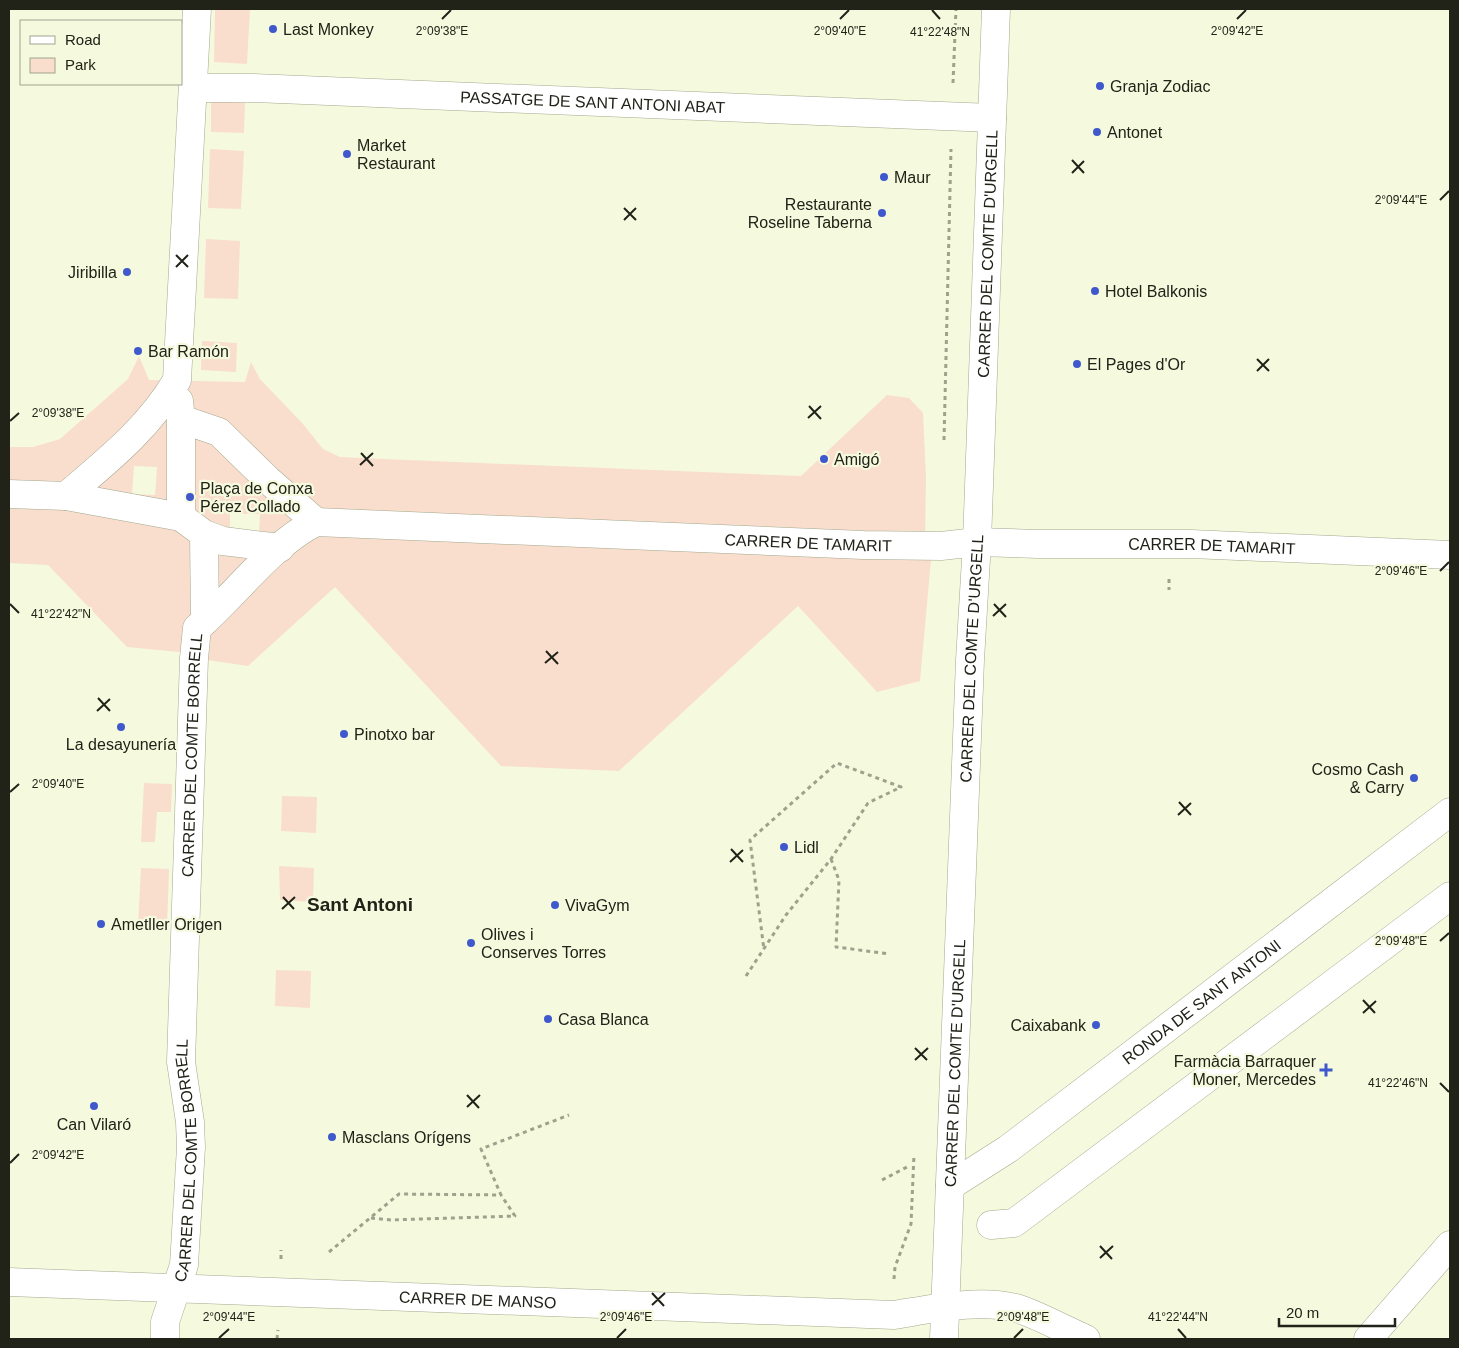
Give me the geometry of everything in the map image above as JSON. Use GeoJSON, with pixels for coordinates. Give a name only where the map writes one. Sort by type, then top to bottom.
{"type":"FeatureCollection","features":[{"type":"Feature","properties":{"kind":"street"},"geometry":{"type":"LineString","coordinates":[[181,517],[181,419],[177,380],[197,9]]}},
{"type":"Feature","properties":{"kind":"street","name":"CARRER DEL COMTE D'URGELL"},"geometry":{"type":"LineString","coordinates":[[944,1339],[970,660],[977,542],[996,9]]}},
{"type":"Feature","properties":{"kind":"street","name":"PASSATGE DE SANT ANTONI ABAT"},"geometry":{"type":"LineString","coordinates":[[194,88],[253,88],[992,118]]}},
{"type":"Feature","properties":{"kind":"street"},"geometry":{"type":"LineString","coordinates":[[66,496],[125,446],[167,397],[177,380]]}},
{"type":"Feature","properties":{"kind":"street"},"geometry":{"type":"LineString","coordinates":[[181,419],[218,432],[268,480],[316,522],[305,527],[280,548],[204,621]]}},
{"type":"Feature","properties":{"kind":"street"},"geometry":{"type":"LineString","coordinates":[[9,494],[66,496],[181,517],[204,534],[223,541],[280,548]]}},
{"type":"Feature","properties":{"kind":"street","name":"CARRER DE TAMARIT"},"geometry":{"type":"LineString","coordinates":[[316,522],[863,544],[941,546],[977,542],[1191,544],[1450,555]]}},
{"type":"Feature","properties":{"kind":"street"},"geometry":{"type":"LineString","coordinates":[[204,534],[204,621]]}},
{"type":"Feature","properties":{"kind":"street","name":"CARRER DEL COMTE BORRELL"},"geometry":{"type":"LineString","coordinates":[[164,1339],[166,1322],[184,1265],[191,1147],[190,1122],[180,1062],[194,658],[197,628],[204,621]]}},
{"type":"Feature","properties":{"kind":"street","name":"RONDA DE SANT ANTONI"},"geometry":{"type":"LineString","coordinates":[[950,1186],[1008,1149],[1450,812]]}},
{"type":"Feature","properties":{"kind":"street"},"geometry":{"type":"LineString","coordinates":[[991,1225],[1014,1223],[1450,896]]}},
{"type":"Feature","properties":{"kind":"street"},"geometry":{"type":"LineString","coordinates":[[1368,1339],[1450,1245]]}},
{"type":"Feature","properties":{"kind":"street","name":"CARRER DE MANSO"},"geometry":{"type":"LineString","coordinates":[[9,1282],[894,1315],[946,1307],[998,1305],[1020,1310],[1086,1339]]}},
{"type":"Feature","properties":{"kind":"path"},"geometry":{"type":"LineString","coordinates":[[943,449],[956,9]]}},
{"type":"Feature","properties":{"kind":"path"},"geometry":{"type":"LineString","coordinates":[[746,976],[764,950],[786,915],[831,859],[868,803],[900,787],[838,764],[750,840],[764,950]]}},
{"type":"Feature","properties":{"kind":"path"},"geometry":{"type":"LineString","coordinates":[[831,859],[839,880],[836,947],[890,954]]}},
{"type":"Feature","properties":{"kind":"path"},"geometry":{"type":"LineString","coordinates":[[370,1218],[390,1220],[515,1216],[501,1195],[480,1149],[569,1116]]}},
{"type":"Feature","properties":{"kind":"path"},"geometry":{"type":"LineString","coordinates":[[894,1287],[895,1267],[911,1224],[914,1144]]}},
{"type":"Feature","properties":{"kind":"path"},"geometry":{"type":"LineString","coordinates":[[882,1180],[908,1167]]}},
{"type":"Feature","properties":{"kind":"path"},"geometry":{"type":"LineString","coordinates":[[329,1252],[399,1194],[501,1195]]}},
{"type":"Feature","properties":{"kind":"path"},"geometry":{"type":"LineString","coordinates":[[278,1330],[278,1339]]}},
{"type":"Feature","properties":{"kind":"green space"},"geometry":{"type":"Polygon","coordinates":[[[215,9],[250,9],[247,64],[214,62],[215,9]]]}},
{"type":"Feature","properties":{"kind":"green space"},"geometry":{"type":"Polygon","coordinates":[[[211,101],[245,103],[244,133],[211,132],[211,101]]]}},
{"type":"Feature","properties":{"kind":"green space"},"geometry":{"type":"Polygon","coordinates":[[[210,149],[244,151],[241,209],[208,208],[210,149]]]}},
{"type":"Feature","properties":{"kind":"green space"},"geometry":{"type":"Polygon","coordinates":[[[206,239],[240,241],[238,299],[204,298],[206,239]]]}},
{"type":"Feature","properties":{"kind":"green space"},"geometry":{"type":"Polygon","coordinates":[[[202,341],[237,343],[236,372],[201,370],[202,341]]]}},
{"type":"Feature","properties":{"kind":"green space"},"geometry":{"type":"Polygon","coordinates":[[[139,356],[149,380],[245,382],[251,362],[260,379],[303,424],[323,449],[340,457],[801,476],[887,395],[909,398],[923,413],[926,477],[925,545],[931,560],[920,681],[877,692],[798,606],[619,771],[501,766],[335,587],[248,666],[194,658],[179,652],[127,647],[48,565],[9,563],[9,447],[33,447],[60,439],[128,379],[139,356]],[[134,466],[132,494],[155,495],[157,467],[134,466]],[[230,514],[230,531],[259,532],[260,514],[230,514]]]}},
{"type":"Feature","properties":{"kind":"green space"},"geometry":{"type":"Polygon","coordinates":[[[144,783],[172,784],[171,812],[157,812],[155,842],[141,842],[144,783]]]}},
{"type":"Feature","properties":{"kind":"green space"},"geometry":{"type":"Polygon","coordinates":[[[282,796],[317,797],[316,833],[281,831],[282,796]]]}},
{"type":"Feature","properties":{"kind":"green space"},"geometry":{"type":"Polygon","coordinates":[[[279,866],[314,868],[313,902],[280,900],[279,866]]]}},
{"type":"Feature","properties":{"kind":"green space"},"geometry":{"type":"Polygon","coordinates":[[[141,868],[169,869],[167,927],[138,925],[141,868]]]}},
{"type":"Feature","properties":{"kind":"green space"},"geometry":{"type":"Polygon","coordinates":[[[276,970],[311,971],[310,1008],[275,1006],[276,970]]]}},
{"type":"Feature","properties":{"kind":"place","name":"Last Monkey"},"geometry":{"type":"Point","coordinates":[273,29]}},
{"type":"Feature","properties":{"kind":"place","name":"Granja Zodiac"},"geometry":{"type":"Point","coordinates":[1100,86]}},
{"type":"Feature","properties":{"kind":"place","name":"Antonet"},"geometry":{"type":"Point","coordinates":[1097,132]}},
{"type":"Feature","properties":{"kind":"place","name":"Market Restaurant"},"geometry":{"type":"Point","coordinates":[347,154]}},
{"type":"Feature","properties":{"kind":"place","name":"Maur"},"geometry":{"type":"Point","coordinates":[884,177]}},
{"type":"Feature","properties":{"kind":"place","name":"Restaurante Roseline Taberna"},"geometry":{"type":"Point","coordinates":[882,213]}},
{"type":"Feature","properties":{"kind":"place","name":"Jiribilla"},"geometry":{"type":"Point","coordinates":[127,272]}},
{"type":"Feature","properties":{"kind":"place","name":"Hotel Balkonis"},"geometry":{"type":"Point","coordinates":[1095,291]}},
{"type":"Feature","properties":{"kind":"place","name":"Bar Ramón"},"geometry":{"type":"Point","coordinates":[138,351]}},
{"type":"Feature","properties":{"kind":"place","name":"El Pages d'Or"},"geometry":{"type":"Point","coordinates":[1077,364]}},
{"type":"Feature","properties":{"kind":"place","name":"Amigó"},"geometry":{"type":"Point","coordinates":[824,459]}},
{"type":"Feature","properties":{"kind":"place","name":"Plaça de Conxa Pérez Collado"},"geometry":{"type":"Point","coordinates":[190,497]}},
{"type":"Feature","properties":{"kind":"place","name":"La desayunería"},"geometry":{"type":"Point","coordinates":[121,727]}},
{"type":"Feature","properties":{"kind":"place","name":"Pinotxo bar"},"geometry":{"type":"Point","coordinates":[344,734]}},
{"type":"Feature","properties":{"kind":"place","name":"Cosmo Cash & Carry"},"geometry":{"type":"Point","coordinates":[1414,778]}},
{"type":"Feature","properties":{"kind":"place","name":"Lidl"},"geometry":{"type":"Point","coordinates":[784,847]}},
{"type":"Feature","properties":{"kind":"place","name":"VivaGym"},"geometry":{"type":"Point","coordinates":[555,905]}},
{"type":"Feature","properties":{"kind":"place","name":"Ametller Origen"},"geometry":{"type":"Point","coordinates":[101,924]}},
{"type":"Feature","properties":{"kind":"place","name":"Olives i Conserves Torres"},"geometry":{"type":"Point","coordinates":[471,943]}},
{"type":"Feature","properties":{"kind":"place","name":"Casa Blanca"},"geometry":{"type":"Point","coordinates":[548,1019]}},
{"type":"Feature","properties":{"kind":"place","name":"Caixabank"},"geometry":{"type":"Point","coordinates":[1096,1025]}},
{"type":"Feature","properties":{"kind":"place","name":"Farmàcia Barraquer Moner, Mercedes"},"geometry":{"type":"Point","coordinates":[1326,1070]}},
{"type":"Feature","properties":{"kind":"place","name":"Can Vilaró"},"geometry":{"type":"Point","coordinates":[94,1106]}},
{"type":"Feature","properties":{"kind":"place","name":"Masclans Orígens"},"geometry":{"type":"Point","coordinates":[332,1137]}},
{"type":"Feature","properties":{"kind":"district","name":"Sant Antoni"},"geometry":{"type":"Point","coordinates":[360,904]}}]}
